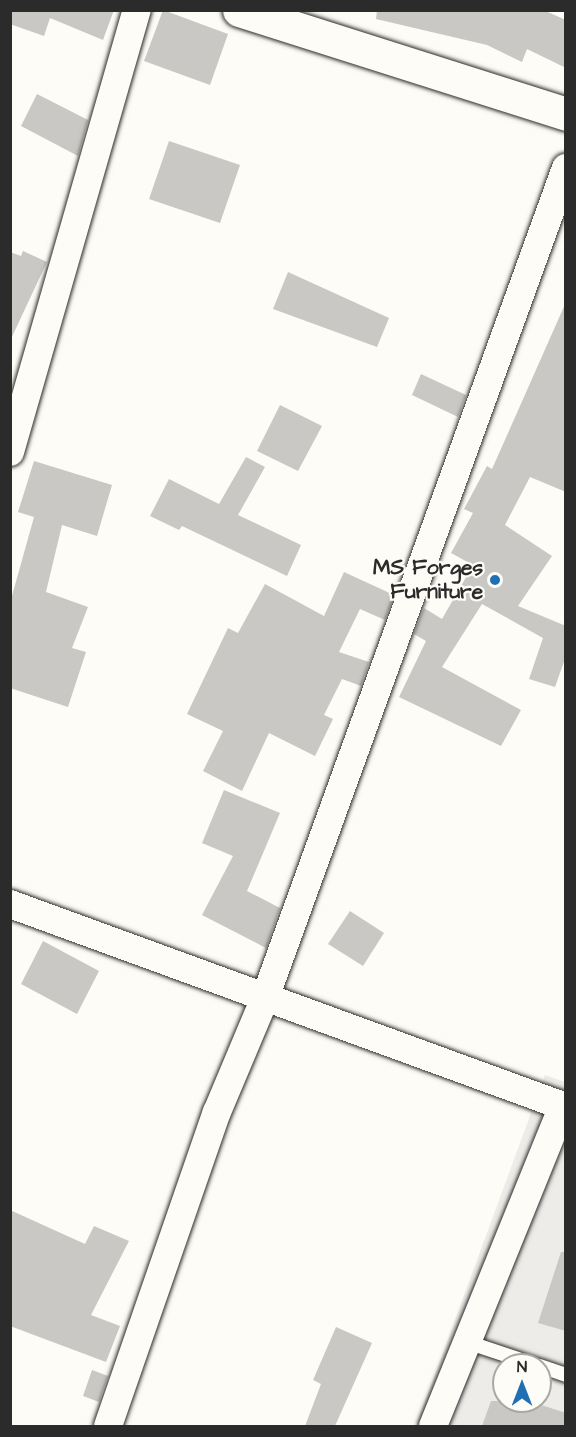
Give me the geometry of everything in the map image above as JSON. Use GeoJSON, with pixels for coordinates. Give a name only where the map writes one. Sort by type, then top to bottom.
{"type":"FeatureCollection","features":[{"type":"Feature","properties":{"kind":"street"},"geometry":{"type":"LineString","coordinates":[[10,452],[137,10]]}},
{"type":"Feature","properties":{"kind":"street"},"geometry":{"type":"LineString","coordinates":[[239,10],[566,114]]}},
{"type":"Feature","properties":{"kind":"street"},"geometry":{"type":"LineString","coordinates":[[108,1426],[217,1112],[264,998],[566,168]]}},
{"type":"Feature","properties":{"kind":"street"},"geometry":{"type":"LineString","coordinates":[[10,903],[264,998],[564,1106],[470,1343],[433,1426]]}},
{"type":"Feature","properties":{"kind":"lane"},"geometry":{"type":"LineString","coordinates":[[470,1343],[500,1353]]}},
{"type":"Feature","properties":{"kind":"shaded area"},"geometry":{"type":"Polygon","coordinates":[[[545,1075],[565,1082],[565,1426],[416,1426],[545,1075]]]}},
{"type":"Feature","properties":{"kind":"building"},"geometry":{"type":"Polygon","coordinates":[[[10,10],[114,10],[103,40],[50,18],[44,36],[10,24],[10,10]]]}},
{"type":"Feature","properties":{"kind":"building"},"geometry":{"type":"Polygon","coordinates":[[[163,10],[228,34],[210,85],[144,61],[163,10]]]}},
{"type":"Feature","properties":{"kind":"building"},"geometry":{"type":"Polygon","coordinates":[[[377,10],[543,10],[566,20],[566,68],[527,49],[522,62],[487,45],[376,19],[377,10]]]}},
{"type":"Feature","properties":{"kind":"building"},"geometry":{"type":"Polygon","coordinates":[[[37,94],[88,120],[78,156],[21,126],[37,94]]]}},
{"type":"Feature","properties":{"kind":"building"},"geometry":{"type":"Polygon","coordinates":[[[169,141],[240,165],[220,223],[149,199],[169,141]]]}},
{"type":"Feature","properties":{"kind":"building"},"geometry":{"type":"Polygon","coordinates":[[[23,251],[47,262],[10,341],[10,252],[21,256],[23,251]]]}},
{"type":"Feature","properties":{"kind":"building"},"geometry":{"type":"Polygon","coordinates":[[[288,272],[389,318],[377,347],[273,309],[288,272]]]}},
{"type":"Feature","properties":{"kind":"building"},"geometry":{"type":"Polygon","coordinates":[[[566,302],[566,492],[530,477],[505,525],[552,556],[518,606],[566,626],[566,656],[555,687],[529,679],[543,638],[482,604],[442,667],[521,710],[501,746],[399,697],[426,641],[414,634],[424,608],[442,619],[473,565],[451,553],[473,513],[464,509],[487,466],[492,469],[566,302]]]}},
{"type":"Feature","properties":{"kind":"building"},"geometry":{"type":"Polygon","coordinates":[[[421,374],[466,395],[458,417],[412,395],[421,374]]]}},
{"type":"Feature","properties":{"kind":"building"},"geometry":{"type":"Polygon","coordinates":[[[280,405],[322,426],[298,471],[257,451],[280,405]]]}},
{"type":"Feature","properties":{"kind":"building"},"geometry":{"type":"Polygon","coordinates":[[[246,457],[265,467],[238,515],[301,545],[287,576],[182,526],[179,530],[150,516],[169,479],[219,504],[246,457]]]}},
{"type":"Feature","properties":{"kind":"building"},"geometry":{"type":"Polygon","coordinates":[[[34,461],[112,485],[97,536],[62,525],[46,592],[88,607],[72,648],[86,652],[68,707],[10,688],[10,603],[34,517],[18,512],[34,461]]]}},
{"type":"Feature","properties":{"kind":"building"},"geometry":{"type":"Polygon","coordinates":[[[344,572],[394,595],[385,620],[360,609],[339,652],[369,662],[361,686],[342,679],[324,715],[333,719],[315,756],[269,733],[242,791],[203,771],[223,731],[187,714],[228,628],[238,633],[265,584],[324,616],[344,572]]]}},
{"type":"Feature","properties":{"kind":"building"},"geometry":{"type":"Polygon","coordinates":[[[224,790],[280,813],[247,891],[280,908],[266,948],[202,915],[233,856],[202,843],[224,790]]]}},
{"type":"Feature","properties":{"kind":"building"},"geometry":{"type":"Polygon","coordinates":[[[350,911],[384,933],[363,966],[328,944],[350,911]]]}},
{"type":"Feature","properties":{"kind":"building"},"geometry":{"type":"Polygon","coordinates":[[[43,941],[99,971],[77,1014],[21,984],[43,941]]]}},
{"type":"Feature","properties":{"kind":"building"},"geometry":{"type":"Polygon","coordinates":[[[10,1210],[85,1244],[94,1226],[129,1241],[91,1315],[120,1326],[106,1362],[10,1326],[10,1210]]]}},
{"type":"Feature","properties":{"kind":"building"},"geometry":{"type":"Polygon","coordinates":[[[561,1252],[566,1252],[566,1331],[538,1323],[561,1252]]]}},
{"type":"Feature","properties":{"kind":"building"},"geometry":{"type":"Polygon","coordinates":[[[336,1327],[372,1343],[335,1426],[305,1426],[321,1384],[313,1380],[336,1327]]]}},
{"type":"Feature","properties":{"kind":"building"},"geometry":{"type":"Polygon","coordinates":[[[92,1370],[108,1376],[99,1402],[83,1396],[92,1370]]]}},
{"type":"Feature","properties":{"kind":"building"},"geometry":{"type":"Polygon","coordinates":[[[491,1401],[492,1413],[552,1413],[552,1408],[566,1413],[566,1426],[482,1426],[491,1401]]]}},
{"type":"Feature","properties":{"kind":"place","name":"MS Forges Furniture"},"geometry":{"type":"Point","coordinates":[495,580]}}]}
